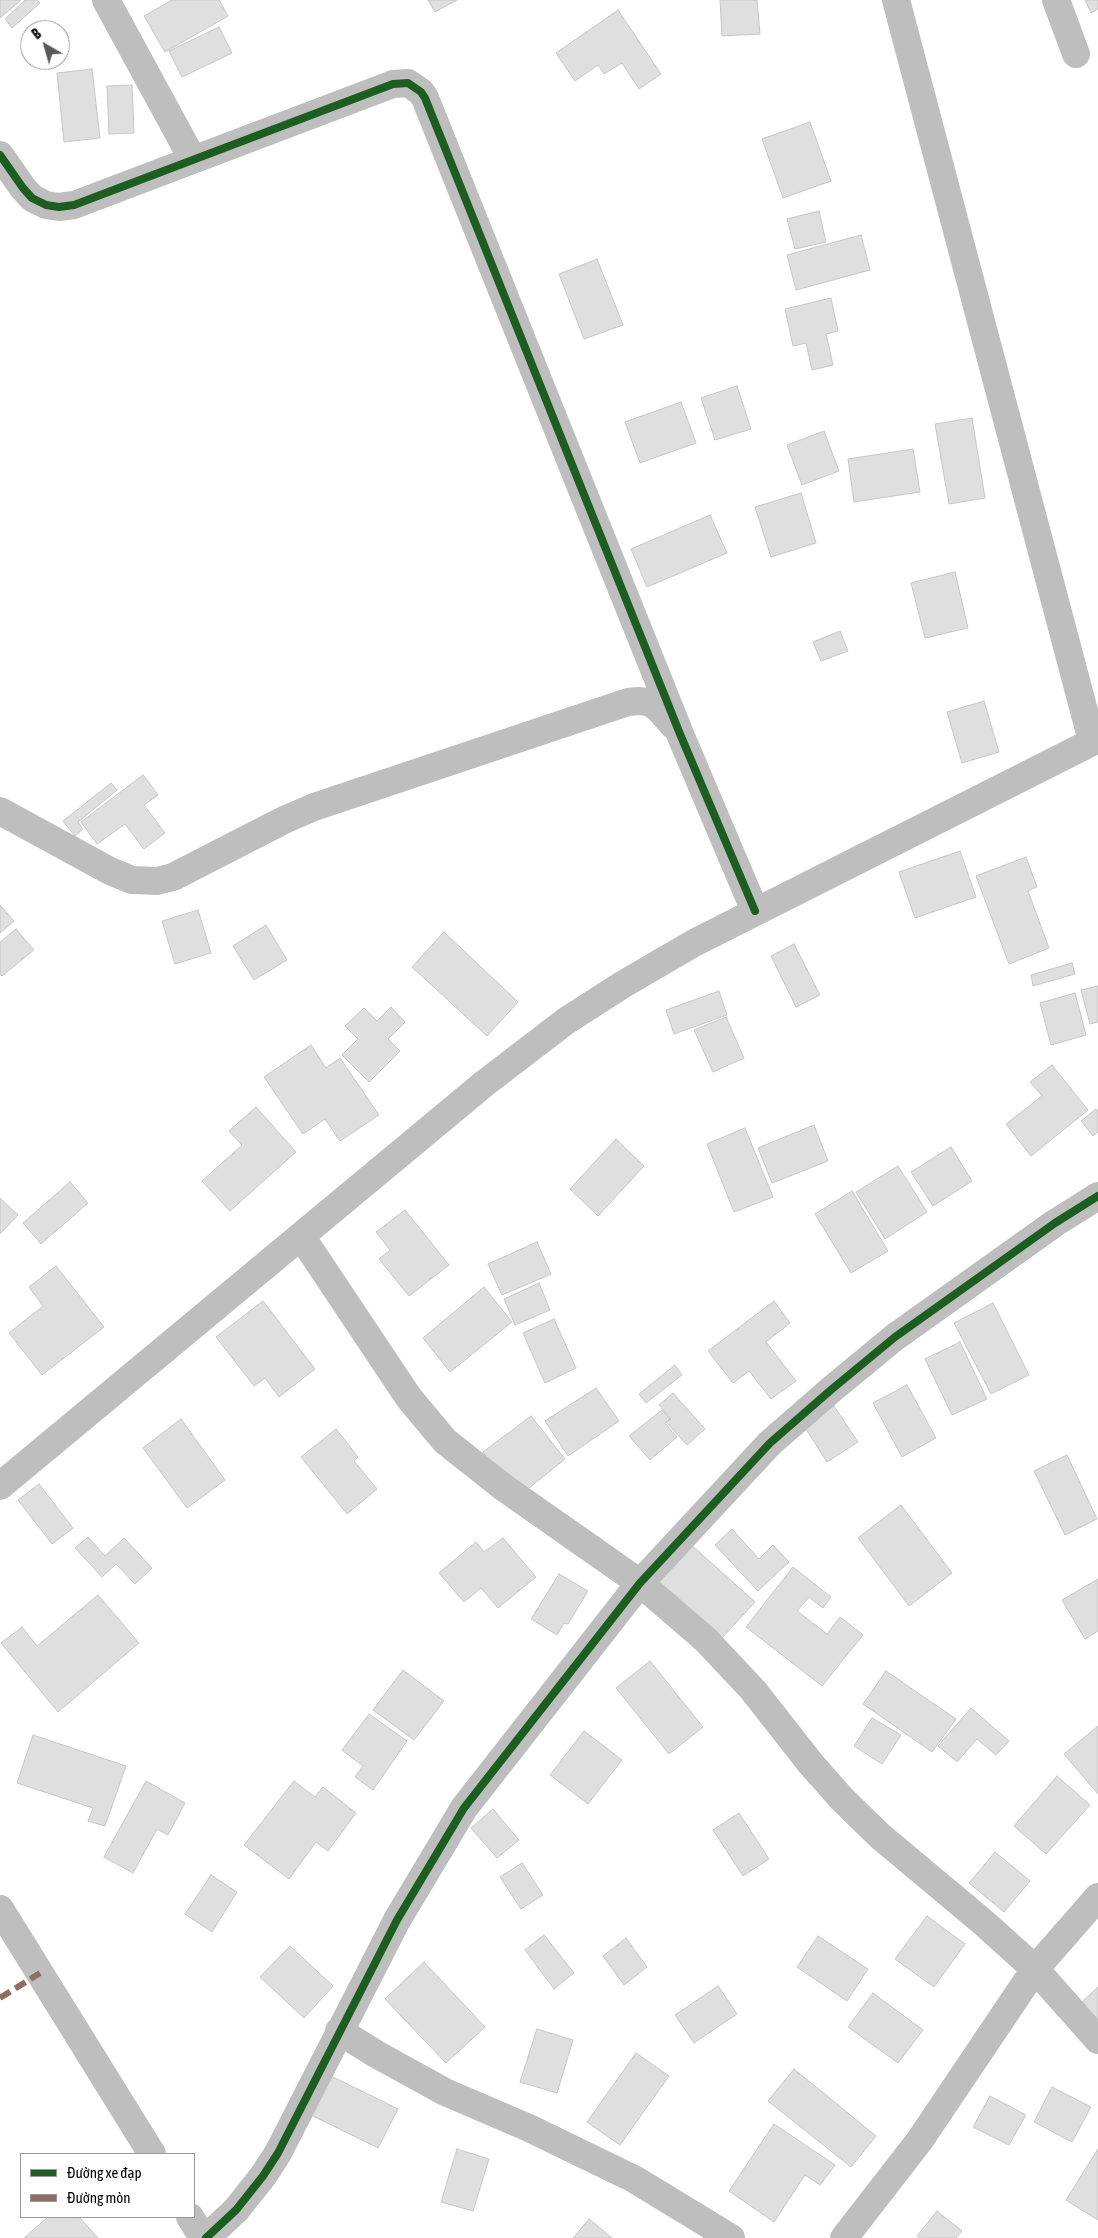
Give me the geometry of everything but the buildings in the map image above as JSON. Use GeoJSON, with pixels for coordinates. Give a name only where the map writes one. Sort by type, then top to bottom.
{"type":"FeatureCollection","features":[{"type":"Feature","properties":{"kind":"street"},"geometry":{"type":"LineString","coordinates":[[106,0],[193,160]]}},
{"type":"Feature","properties":{"kind":"street"},"geometry":{"type":"LineString","coordinates":[[0,1486],[523,1052],[622,985],[756,911],[1095,740],[896,0]]}},
{"type":"Feature","properties":{"kind":"street"},"geometry":{"type":"LineString","coordinates":[[1056,0],[1076,54]]}},
{"type":"Feature","properties":{"kind":"street"},"geometry":{"type":"LineString","coordinates":[[0,155],[32,198],[46,205],[59,207],[74,205],[393,84],[408,84],[421,92],[426,98],[680,734],[756,911]]}},
{"type":"Feature","properties":{"kind":"street"},"geometry":{"type":"LineString","coordinates":[[0,811],[110,871],[132,880],[157,881],[174,877],[284,820],[314,807],[628,702],[638,700],[649,702],[658,708],[680,734]]}},
{"type":"Feature","properties":{"kind":"street"},"geometry":{"type":"LineString","coordinates":[[191,2218],[205,2238],[236,2210],[263,2176],[278,2153],[397,1920],[464,1808],[640,1583],[770,1443],[832,1389],[895,1337],[1055,1223],[1098,1196]]}},
{"type":"Feature","properties":{"kind":"street"},"geometry":{"type":"LineString","coordinates":[[301,1236],[409,1398],[446,1441],[503,1487],[640,1583],[706,1640],[730,1664],[811,1764],[880,1836],[984,1923],[1035,1969],[1098,2040]]}},
{"type":"Feature","properties":{"kind":"street"},"geometry":{"type":"LineString","coordinates":[[844,2238],[920,2140],[1035,1969],[1098,1896]]}},
{"type":"Feature","properties":{"kind":"street"},"geometry":{"type":"LineString","coordinates":[[0,1909],[151,2153]]}},
{"type":"Feature","properties":{"kind":"street"},"geometry":{"type":"LineString","coordinates":[[339,2031],[444,2092],[545,2135],[634,2179],[731,2238]]}},
{"type":"Feature","properties":{"kind":"marked path"},"geometry":{"type":"LineString","coordinates":[[0,1998],[40,1973]]}},
{"type":"Feature","properties":{"kind":"cycle path"},"geometry":{"type":"LineString","coordinates":[[0,155],[32,198],[46,205],[59,207],[74,205],[393,84],[408,83],[421,92],[680,734],[755,911]]}},
{"type":"Feature","properties":{"kind":"cycle path"},"geometry":{"type":"LineString","coordinates":[[206,2238],[236,2210],[263,2176],[278,2153],[397,1920],[464,1808],[640,1583],[770,1443],[832,1389],[895,1337],[1055,1223],[1098,1196]]}}]}
